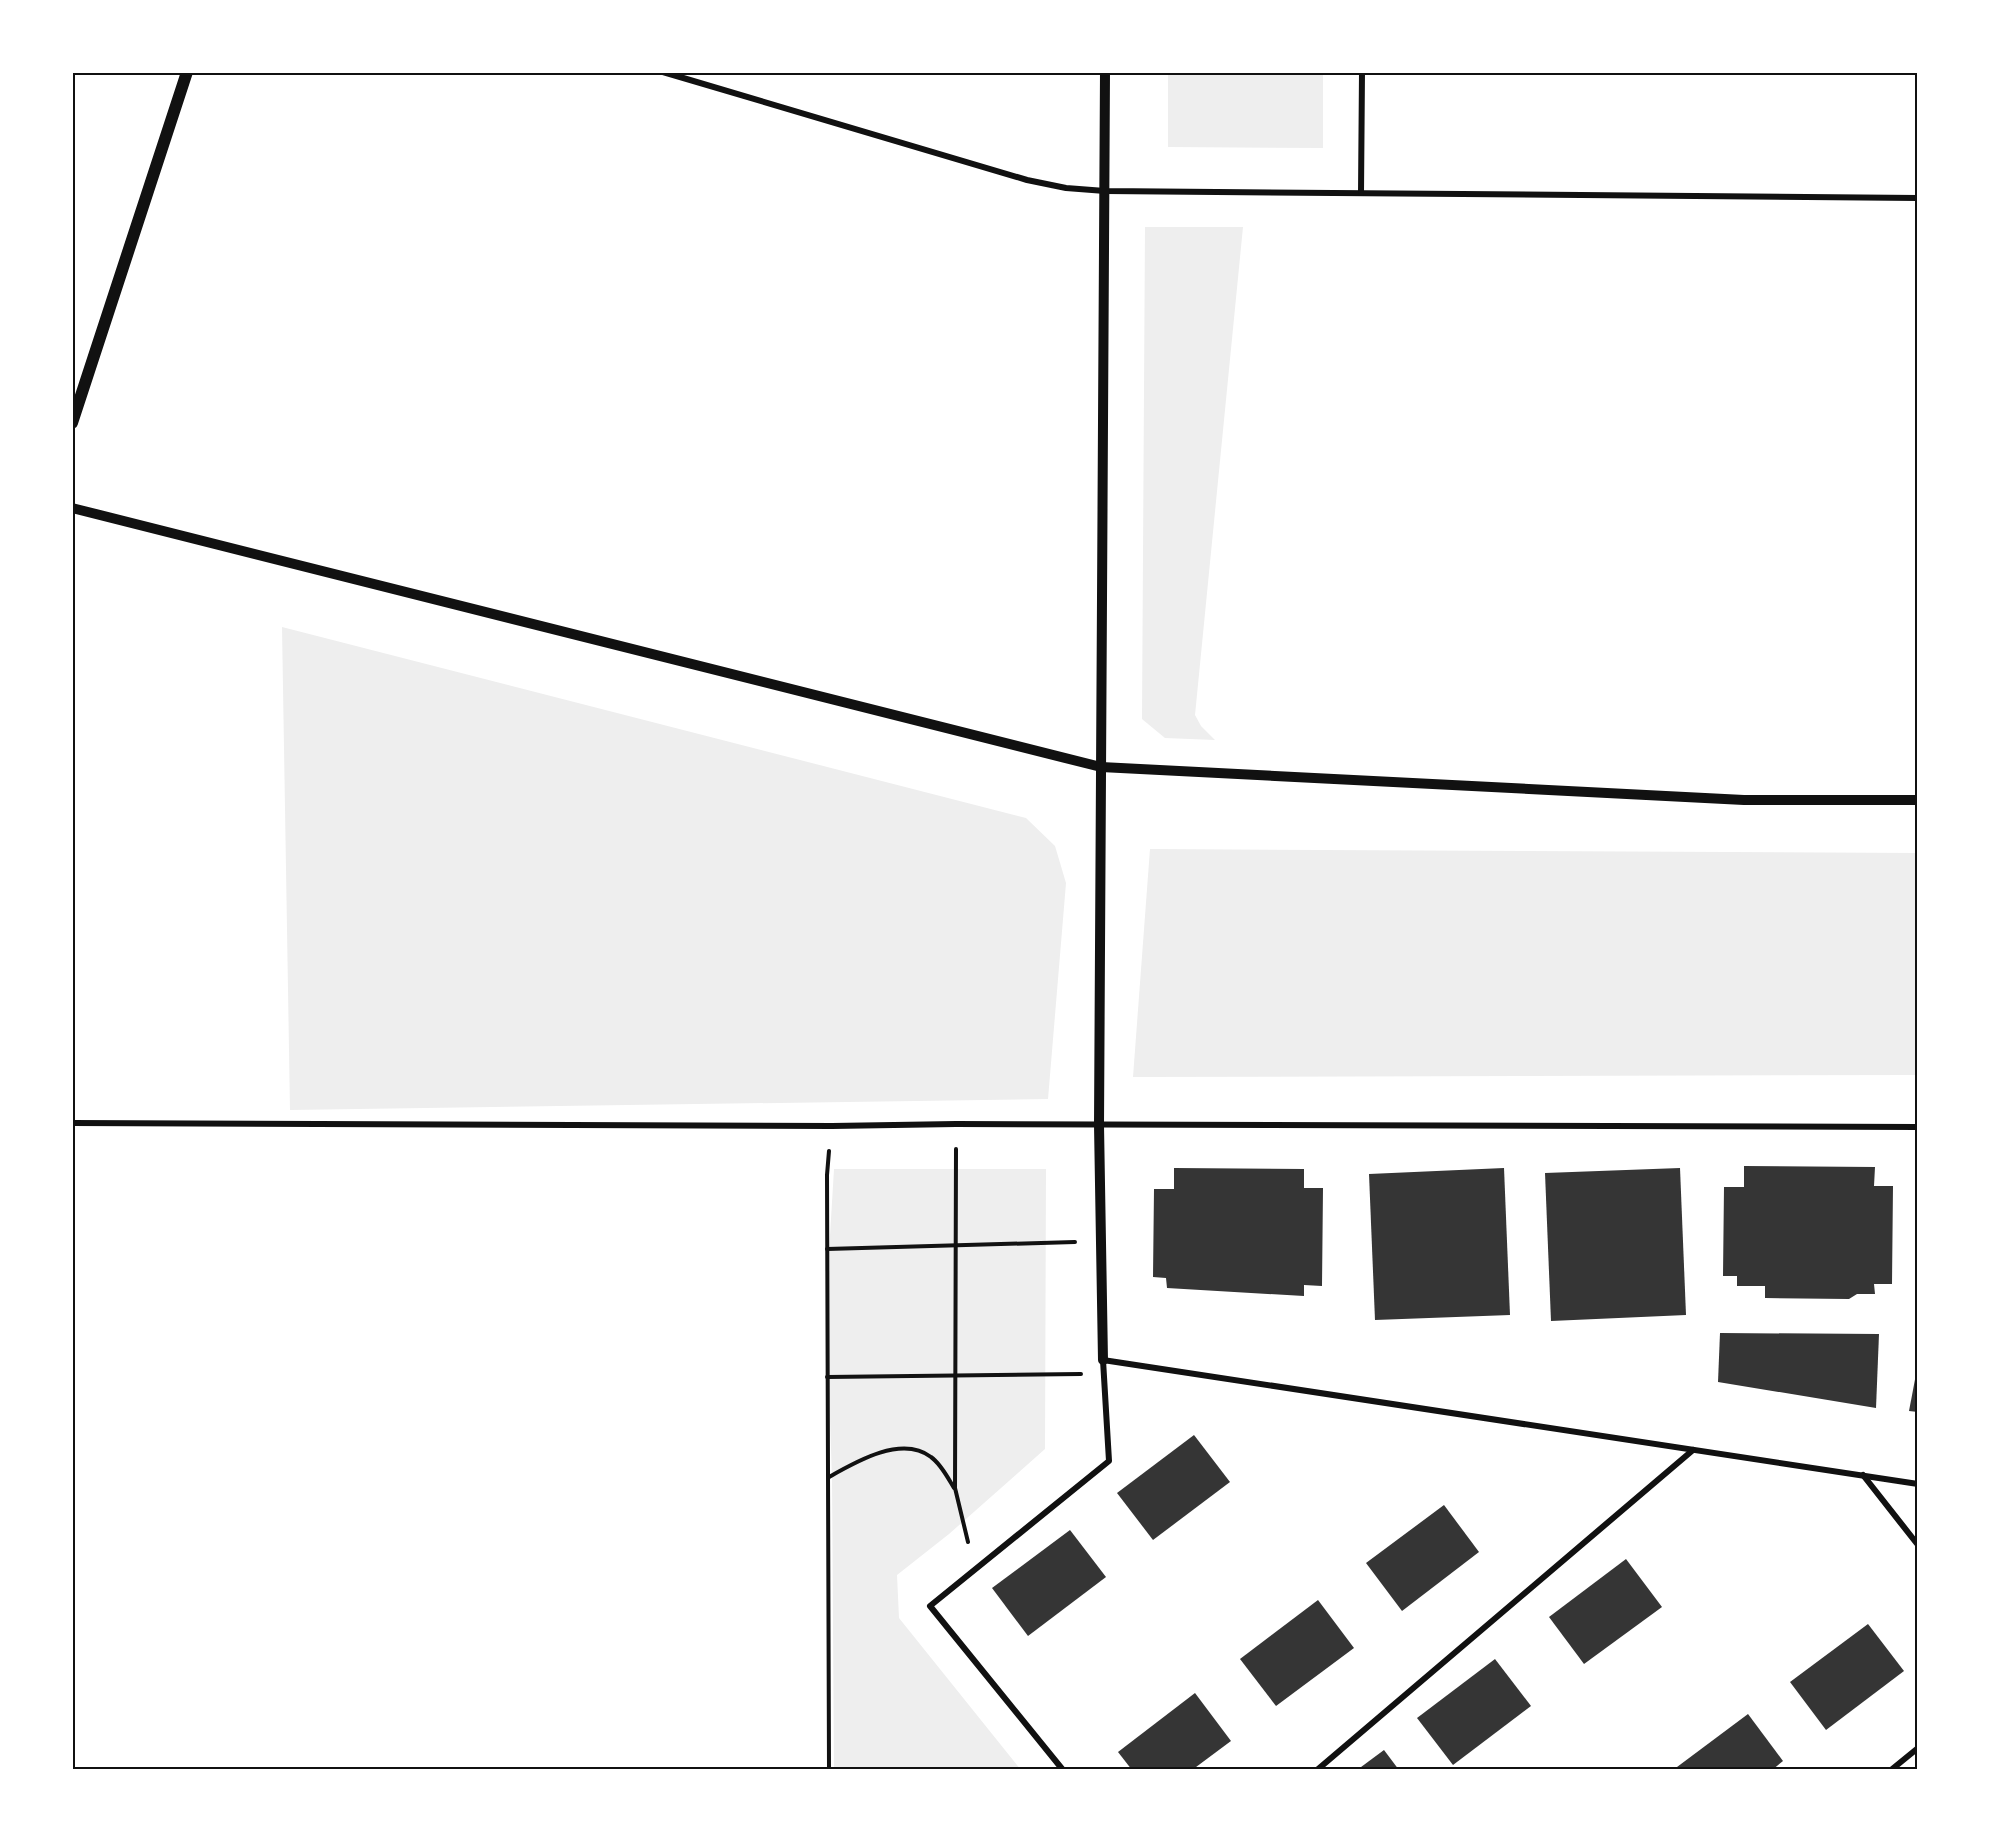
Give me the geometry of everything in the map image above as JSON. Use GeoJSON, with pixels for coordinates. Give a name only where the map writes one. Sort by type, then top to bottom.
{"type":"FeatureCollection","features":[{"type":"Feature","properties":{"kind":"main road"},"geometry":{"type":"LineString","coordinates":[[72,423],[187,72]]}},
{"type":"Feature","properties":{"kind":"street"},"geometry":{"type":"LineString","coordinates":[[663,72],[1027,180],[1066,188],[1104,191],[1918,198]]}},
{"type":"Feature","properties":{"kind":"street"},"geometry":{"type":"LineString","coordinates":[[1063,1770],[930,1606],[1109,1461],[1103,1360],[1099,1125],[1106,72]]}},
{"type":"Feature","properties":{"kind":"street"},"geometry":{"type":"LineString","coordinates":[[1361,193],[1362,72]]}},
{"type":"Feature","properties":{"kind":"street"},"geometry":{"type":"LineString","coordinates":[[72,508],[1101,768],[1744,800],[1918,800]]}},
{"type":"Feature","properties":{"kind":"street"},"geometry":{"type":"LineString","coordinates":[[72,1123],[1918,1127]]}},
{"type":"Feature","properties":{"kind":"street"},"geometry":{"type":"LineString","coordinates":[[1103,1360],[1918,1484]]}},
{"type":"Feature","properties":{"kind":"street"},"geometry":{"type":"LineString","coordinates":[[1317,1770],[1693,1450]]}},
{"type":"Feature","properties":{"kind":"street"},"geometry":{"type":"LineString","coordinates":[[1863,1475],[1918,1545]]}},
{"type":"Feature","properties":{"kind":"street"},"geometry":{"type":"LineString","coordinates":[[1891,1770],[1918,1748]]}},
{"type":"Feature","properties":{"kind":"path"},"geometry":{"type":"LineString","coordinates":[[956,1124],[955,1488],[974,1570]]}},
{"type":"Feature","properties":{"kind":"path"},"geometry":{"type":"LineString","coordinates":[[829,1770],[827,1175],[831,1126]]}},
{"type":"Feature","properties":{"kind":"path"},"geometry":{"type":"LineString","coordinates":[[827,1249],[1101,1241]]}},
{"type":"Feature","properties":{"kind":"path"},"geometry":{"type":"LineString","coordinates":[[827,1377],[1104,1373]]}},
{"type":"Feature","properties":{"kind":"path"},"geometry":{"type":"LineString","coordinates":[[829,1477],[877,1454],[896,1449],[917,1449],[933,1458],[955,1488]]}},
{"type":"Feature","properties":{"kind":"shaded area"},"geometry":{"type":"Polygon","coordinates":[[[1168,72],[1323,72],[1323,148],[1168,147],[1168,72]]]}},
{"type":"Feature","properties":{"kind":"shaded area"},"geometry":{"type":"Polygon","coordinates":[[[1145,227],[1243,227],[1195,715],[1201,726],[1215,740],[1165,738],[1142,719],[1145,227]]]}},
{"type":"Feature","properties":{"kind":"shaded area"},"geometry":{"type":"Polygon","coordinates":[[[282,627],[1026,818],[1055,846],[1066,883],[1048,1099],[290,1110],[282,627]]]}},
{"type":"Feature","properties":{"kind":"shaded area"},"geometry":{"type":"Polygon","coordinates":[[[1150,849],[1918,853],[1918,1075],[1133,1077],[1150,849]]]}},
{"type":"Feature","properties":{"kind":"shaded area"},"geometry":{"type":"Polygon","coordinates":[[[834,1169],[1046,1169],[1045,1449],[949,1534],[897,1575],[899,1618],[1021,1770],[834,1770],[829,1252],[834,1169]]]}},
{"type":"Feature","properties":{"kind":"building"},"geometry":{"type":"Polygon","coordinates":[[[1744,1166],[1875,1167],[1874,1186],[1893,1186],[1892,1284],[1874,1284],[1875,1294],[1857,1294],[1849,1299],[1765,1298],[1765,1286],[1737,1286],[1737,1276],[1723,1276],[1724,1187],[1744,1187],[1744,1166]]]}},
{"type":"Feature","properties":{"kind":"building"},"geometry":{"type":"Polygon","coordinates":[[[1174,1168],[1304,1169],[1304,1188],[1323,1188],[1322,1286],[1304,1285],[1304,1296],[1167,1288],[1166,1278],[1153,1277],[1154,1189],[1174,1189],[1174,1168]]]}},
{"type":"Feature","properties":{"kind":"building"},"geometry":{"type":"Polygon","coordinates":[[[1504,1168],[1510,1315],[1375,1320],[1369,1174],[1504,1168]]]}},
{"type":"Feature","properties":{"kind":"building"},"geometry":{"type":"Polygon","coordinates":[[[1680,1168],[1686,1315],[1551,1321],[1545,1173],[1680,1168]]]}},
{"type":"Feature","properties":{"kind":"building"},"geometry":{"type":"Polygon","coordinates":[[[1720,1333],[1879,1334],[1876,1408],[1718,1382],[1720,1333]]]}},
{"type":"Feature","properties":{"kind":"building"},"geometry":{"type":"Polygon","coordinates":[[[1918,1369],[1918,1412],[1909,1411],[1918,1369]]]}},
{"type":"Feature","properties":{"kind":"building"},"geometry":{"type":"Polygon","coordinates":[[[1194,1435],[1230,1482],[1153,1540],[1117,1493],[1194,1435]]]}},
{"type":"Feature","properties":{"kind":"building"},"geometry":{"type":"Polygon","coordinates":[[[1444,1505],[1479,1552],[1402,1611],[1366,1563],[1444,1505]]]}},
{"type":"Feature","properties":{"kind":"building"},"geometry":{"type":"Polygon","coordinates":[[[1070,1530],[1106,1577],[1028,1636],[992,1588],[1070,1530]]]}},
{"type":"Feature","properties":{"kind":"building"},"geometry":{"type":"Polygon","coordinates":[[[1626,1559],[1662,1607],[1584,1664],[1549,1617],[1626,1559]]]}},
{"type":"Feature","properties":{"kind":"building"},"geometry":{"type":"Polygon","coordinates":[[[1318,1600],[1354,1648],[1276,1706],[1240,1659],[1318,1600]]]}},
{"type":"Feature","properties":{"kind":"building"},"geometry":{"type":"Polygon","coordinates":[[[1868,1624],[1904,1671],[1826,1730],[1790,1682],[1868,1624]]]}},
{"type":"Feature","properties":{"kind":"building"},"geometry":{"type":"Polygon","coordinates":[[[1495,1659],[1531,1706],[1453,1765],[1417,1718],[1495,1659]]]}},
{"type":"Feature","properties":{"kind":"building"},"geometry":{"type":"Polygon","coordinates":[[[1195,1693],[1231,1741],[1192,1770],[1132,1770],[1118,1752],[1195,1693]]]}},
{"type":"Feature","properties":{"kind":"building"},"geometry":{"type":"Polygon","coordinates":[[[1748,1714],[1783,1761],[1772,1770],[1673,1770],[1748,1714]]]}},
{"type":"Feature","properties":{"kind":"building"},"geometry":{"type":"Polygon","coordinates":[[[1384,1750],[1399,1770],[1357,1770],[1384,1750]]]}}]}
